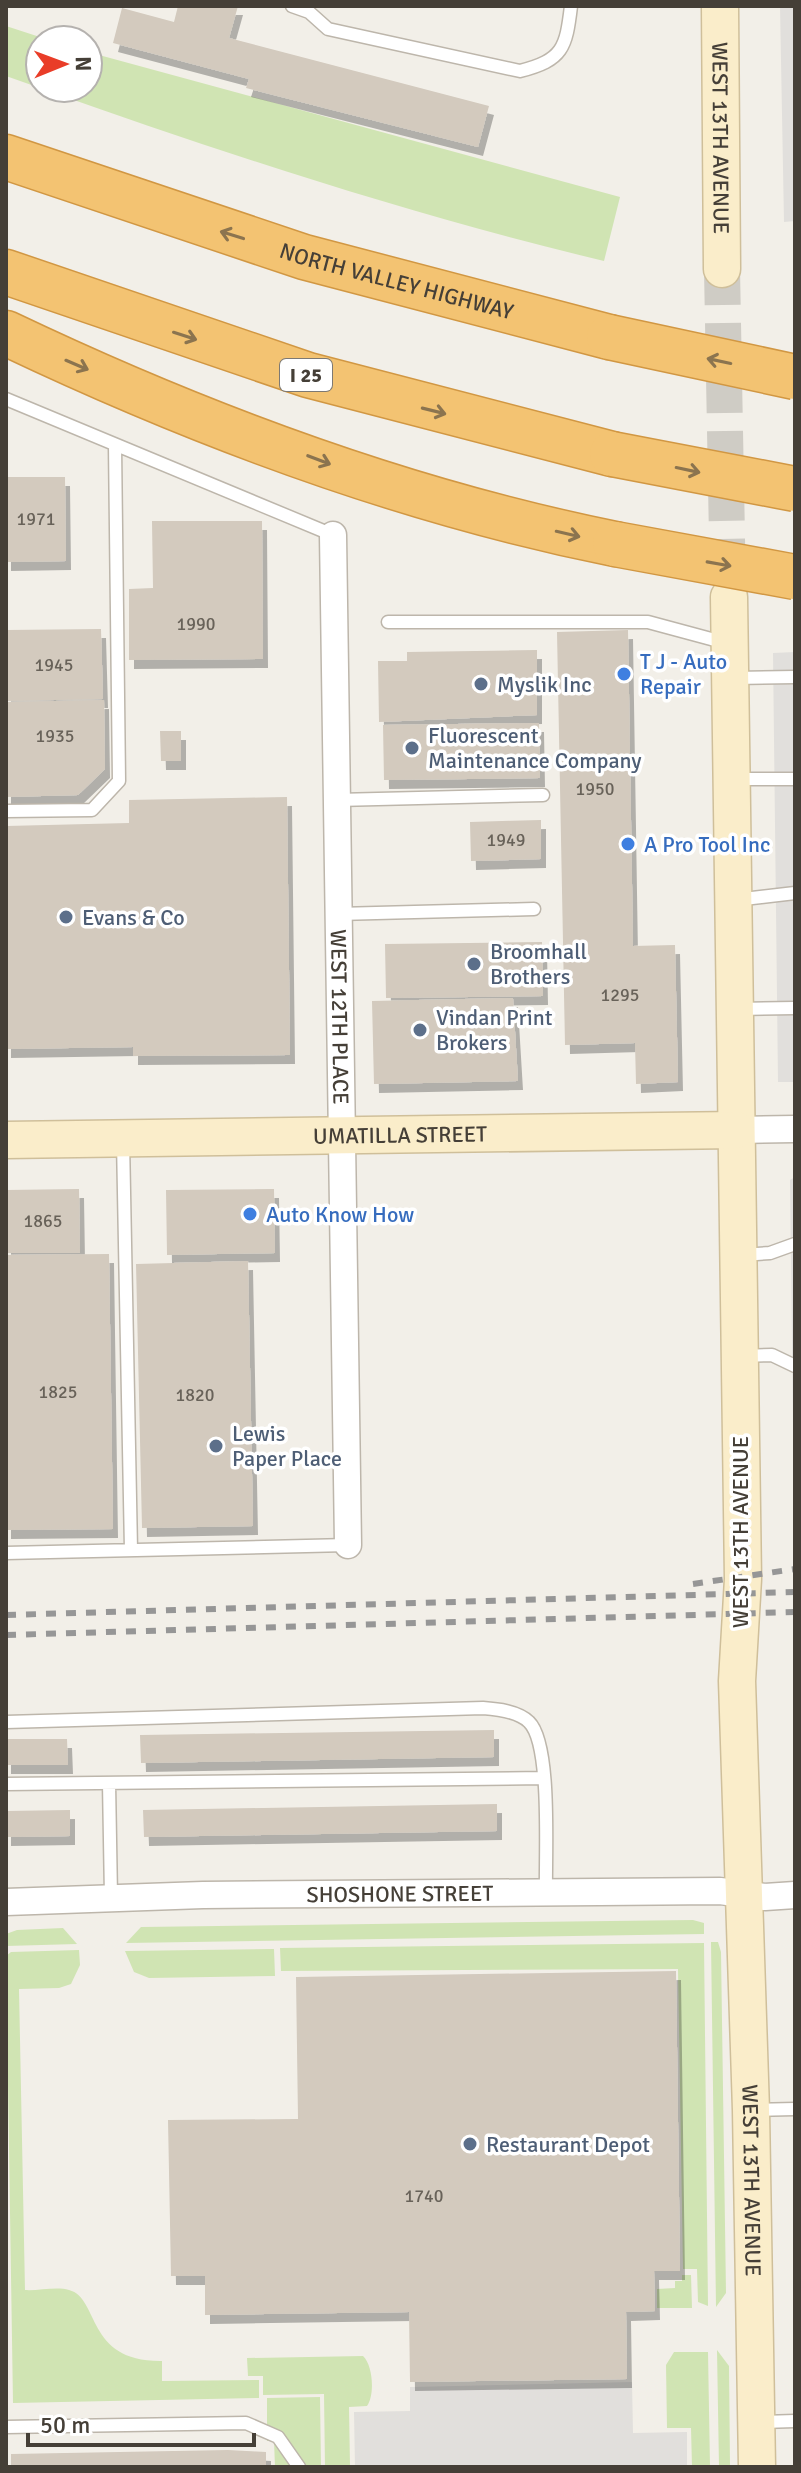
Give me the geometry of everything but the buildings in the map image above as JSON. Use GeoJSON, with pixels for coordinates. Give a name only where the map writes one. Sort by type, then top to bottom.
{"type":"FeatureCollection","features":[{"type":"Feature","properties":{"kind":"highway","name":"NORTH VALLEY HIGHWAY"},"geometry":{"type":"LineString","coordinates":[[6,157],[290,252],[609,337],[795,377]]}},
{"type":"Feature","properties":{"kind":"highway","name":"I 25"},"geometry":{"type":"LineString","coordinates":[[6,272],[308,375],[612,454],[795,489]]}},
{"type":"Feature","properties":{"kind":"highway"},"geometry":{"type":"LineString","coordinates":[[6,333],[203,417],[360,476],[510,520],[615,544],[795,577]]}},
{"type":"Feature","properties":{"kind":"street","name":"WEST 13TH AVENUE"},"geometry":{"type":"LineString","coordinates":[[720,6],[722,269]]}},
{"type":"Feature","properties":{"kind":"street","name":"WEST 12TH PLACE"},"geometry":{"type":"LineString","coordinates":[[333,535],[348,1545]]}},
{"type":"Feature","properties":{"kind":"street","name":"WEST 13TH AVENUE"},"geometry":{"type":"LineString","coordinates":[[729,597],[743,1579],[737,1681],[751,2110],[757,2467]]}},
{"type":"Feature","properties":{"kind":"street"},"geometry":{"type":"LineString","coordinates":[[6,1113],[32,1125],[107,1138]]}},
{"type":"Feature","properties":{"kind":"street","name":"UMATILLA STREET"},"geometry":{"type":"LineString","coordinates":[[6,1140],[795,1129]]}},
{"type":"Feature","properties":{"kind":"street","name":"SHOSHONE STREET"},"geometry":{"type":"LineString","coordinates":[[6,1902],[111,1897],[546,1892],[720,1891],[795,1895]]}},
{"type":"Feature","properties":{"kind":"lane"},"geometry":{"type":"LineString","coordinates":[[292,6],[309,9],[328,29],[520,71],[549,63],[566,42],[571,6]]}},
{"type":"Feature","properties":{"kind":"lane"},"geometry":{"type":"LineString","coordinates":[[6,399],[333,535]]}},
{"type":"Feature","properties":{"kind":"lane"},"geometry":{"type":"LineString","coordinates":[[6,811],[92,810],[119,781],[115,445]]}},
{"type":"Feature","properties":{"kind":"lane"},"geometry":{"type":"LineString","coordinates":[[388,622],[648,622],[730,661],[795,677]]}},
{"type":"Feature","properties":{"kind":"lane"},"geometry":{"type":"LineString","coordinates":[[731,779],[795,779]]}},
{"type":"Feature","properties":{"kind":"lane"},"geometry":{"type":"LineString","coordinates":[[337,800],[543,795]]}},
{"type":"Feature","properties":{"kind":"lane"},"geometry":{"type":"LineString","coordinates":[[733,901],[795,893]]}},
{"type":"Feature","properties":{"kind":"lane"},"geometry":{"type":"LineString","coordinates":[[338,914],[534,909]]}},
{"type":"Feature","properties":{"kind":"lane"},"geometry":{"type":"LineString","coordinates":[[735,1009],[795,1008]]}},
{"type":"Feature","properties":{"kind":"lane"},"geometry":{"type":"LineString","coordinates":[[107,1138],[131,1550]]}},
{"type":"Feature","properties":{"kind":"lane"},"geometry":{"type":"LineString","coordinates":[[739,1255],[770,1253],[795,1244]]}},
{"type":"Feature","properties":{"kind":"lane"},"geometry":{"type":"LineString","coordinates":[[739,1356],[772,1355],[795,1366]]}},
{"type":"Feature","properties":{"kind":"lane"},"geometry":{"type":"LineString","coordinates":[[6,1553],[348,1545]]}},
{"type":"Feature","properties":{"kind":"lane"},"geometry":{"type":"LineString","coordinates":[[6,1722],[493,1709],[529,1722],[543,1748],[546,1892]]}},
{"type":"Feature","properties":{"kind":"lane"},"geometry":{"type":"LineString","coordinates":[[6,1784],[544,1778]]}},
{"type":"Feature","properties":{"kind":"lane"},"geometry":{"type":"LineString","coordinates":[[109,1783],[111,1897]]}},
{"type":"Feature","properties":{"kind":"lane"},"geometry":{"type":"LineString","coordinates":[[751,2110],[795,2109]]}},
{"type":"Feature","properties":{"kind":"lane"},"geometry":{"type":"LineString","coordinates":[[756,2422],[795,2421]]}},
{"type":"Feature","properties":{"kind":"lane"},"geometry":{"type":"LineString","coordinates":[[6,2427],[246,2423],[278,2437],[299,2467]]}},
{"type":"Feature","properties":{"kind":"green space"},"geometry":{"type":"Polygon","coordinates":[[[6,26],[24,32],[24,82],[6,76],[6,26]]]}},
{"type":"Feature","properties":{"kind":"green space"},"geometry":{"type":"Polygon","coordinates":[[[104,56],[620,197],[604,261],[461,224],[87,104],[104,104],[104,56]]]}},
{"type":"Feature","properties":{"kind":"green space"},"geometry":{"type":"Polygon","coordinates":[[[693,1920],[704,1923],[704,1934],[126,1943],[141,1927],[693,1920]]]}},
{"type":"Feature","properties":{"kind":"green space"},"geometry":{"type":"Polygon","coordinates":[[[63,1928],[77,1944],[6,1946],[6,1934],[17,1930],[63,1928]]]}},
{"type":"Feature","properties":{"kind":"green space"},"geometry":{"type":"Polygon","coordinates":[[[711,1942],[718,1942],[721,1952],[726,2293],[716,2307],[711,1942]]]}},
{"type":"Feature","properties":{"kind":"green space"},"geometry":{"type":"Polygon","coordinates":[[[704,1943],[708,2306],[698,2302],[697,2269],[683,2269],[678,1969],[281,1971],[280,1948],[704,1943]]]}},
{"type":"Feature","properties":{"kind":"green space"},"geometry":{"type":"Polygon","coordinates":[[[274,1949],[275,1976],[149,1978],[134,1972],[125,1951],[274,1949]]]}},
{"type":"Feature","properties":{"kind":"green space"},"geometry":{"type":"Polygon","coordinates":[[[79,1950],[80,1965],[71,1984],[59,1988],[19,1989],[25,2290],[64,2289],[79,2295],[98,2329],[119,2351],[137,2359],[162,2361],[162,2381],[259,2380],[259,2398],[13,2403],[6,1956],[11,1952],[79,1950]]]}},
{"type":"Feature","properties":{"kind":"green space"},"geometry":{"type":"Polygon","coordinates":[[[682,2275],[691,2275],[692,2308],[657,2308],[657,2289],[675,2288],[675,2281],[682,2281],[682,2275]]]}},
{"type":"Feature","properties":{"kind":"green space"},"geometry":{"type":"Polygon","coordinates":[[[717,2350],[729,2366],[730,2467],[719,2467],[717,2350]]]}},
{"type":"Feature","properties":{"kind":"green space"},"geometry":{"type":"Polygon","coordinates":[[[674,2352],[708,2352],[710,2467],[692,2467],[691,2428],[667,2428],[666,2365],[674,2352]]]}},
{"type":"Feature","properties":{"kind":"green space"},"geometry":{"type":"Polygon","coordinates":[[[363,2356],[371,2373],[372,2388],[367,2406],[349,2407],[350,2467],[325,2467],[324,2394],[263,2395],[263,2376],[248,2376],[247,2358],[363,2356]]]}},
{"type":"Feature","properties":{"kind":"green space"},"geometry":{"type":"Polygon","coordinates":[[[320,2397],[321,2467],[275,2467],[274,2441],[267,2441],[267,2398],[320,2397]]]}},
{"type":"Feature","properties":{"kind":"shaded area"},"geometry":{"type":"Polygon","coordinates":[[[780,6],[795,6],[795,221],[784,222],[780,6]]]}},
{"type":"Feature","properties":{"kind":"shaded area"},"geometry":{"type":"Polygon","coordinates":[[[795,652],[795,1082],[778,1082],[773,653],[795,652]]]}},
{"type":"Feature","properties":{"kind":"shaded area"},"geometry":{"type":"Polygon","coordinates":[[[795,1177],[795,1424],[793,1424],[790,1180],[795,1177]]]}},
{"type":"Feature","properties":{"kind":"shaded area"},"geometry":{"type":"Polygon","coordinates":[[[632,2382],[633,2433],[687,2432],[687,2467],[355,2467],[354,2412],[410,2411],[410,2387],[632,2382]]]}},
{"type":"Feature","properties":{"kind":"tunnel"},"geometry":{"type":"LineString","coordinates":[[722,269],[728,592]]}},
{"type":"Feature","properties":{"kind":"railway"},"geometry":{"type":"LineString","coordinates":[[693,1584],[795,1569]]}},
{"type":"Feature","properties":{"kind":"railway"},"geometry":{"type":"LineString","coordinates":[[6,1615],[795,1592]]}},
{"type":"Feature","properties":{"kind":"railway"},"geometry":{"type":"LineString","coordinates":[[6,1635],[795,1612]]}},
{"type":"Feature","properties":{"kind":"place","name":"T J - Auto Repair"},"geometry":{"type":"Point","coordinates":[624,674]}},
{"type":"Feature","properties":{"kind":"place","name":"Myslik Inc"},"geometry":{"type":"Point","coordinates":[481,684]}},
{"type":"Feature","properties":{"kind":"place","name":"Fluorescent Maintenance Company"},"geometry":{"type":"Point","coordinates":[412,748]}},
{"type":"Feature","properties":{"kind":"place","name":"A Pro Tool Inc"},"geometry":{"type":"Point","coordinates":[628,844]}},
{"type":"Feature","properties":{"kind":"place","name":"Evans & Co"},"geometry":{"type":"Point","coordinates":[66,917]}},
{"type":"Feature","properties":{"kind":"place","name":"Broomhall Brothers"},"geometry":{"type":"Point","coordinates":[474,964]}},
{"type":"Feature","properties":{"kind":"place","name":"Vindan Print Brokers"},"geometry":{"type":"Point","coordinates":[420,1030]}},
{"type":"Feature","properties":{"kind":"place","name":"Auto Know How"},"geometry":{"type":"Point","coordinates":[250,1214]}},
{"type":"Feature","properties":{"kind":"place","name":"Lewis Paper Place"},"geometry":{"type":"Point","coordinates":[216,1446]}},
{"type":"Feature","properties":{"kind":"place","name":"Restaurant Depot"},"geometry":{"type":"Point","coordinates":[470,2144]}}]}
